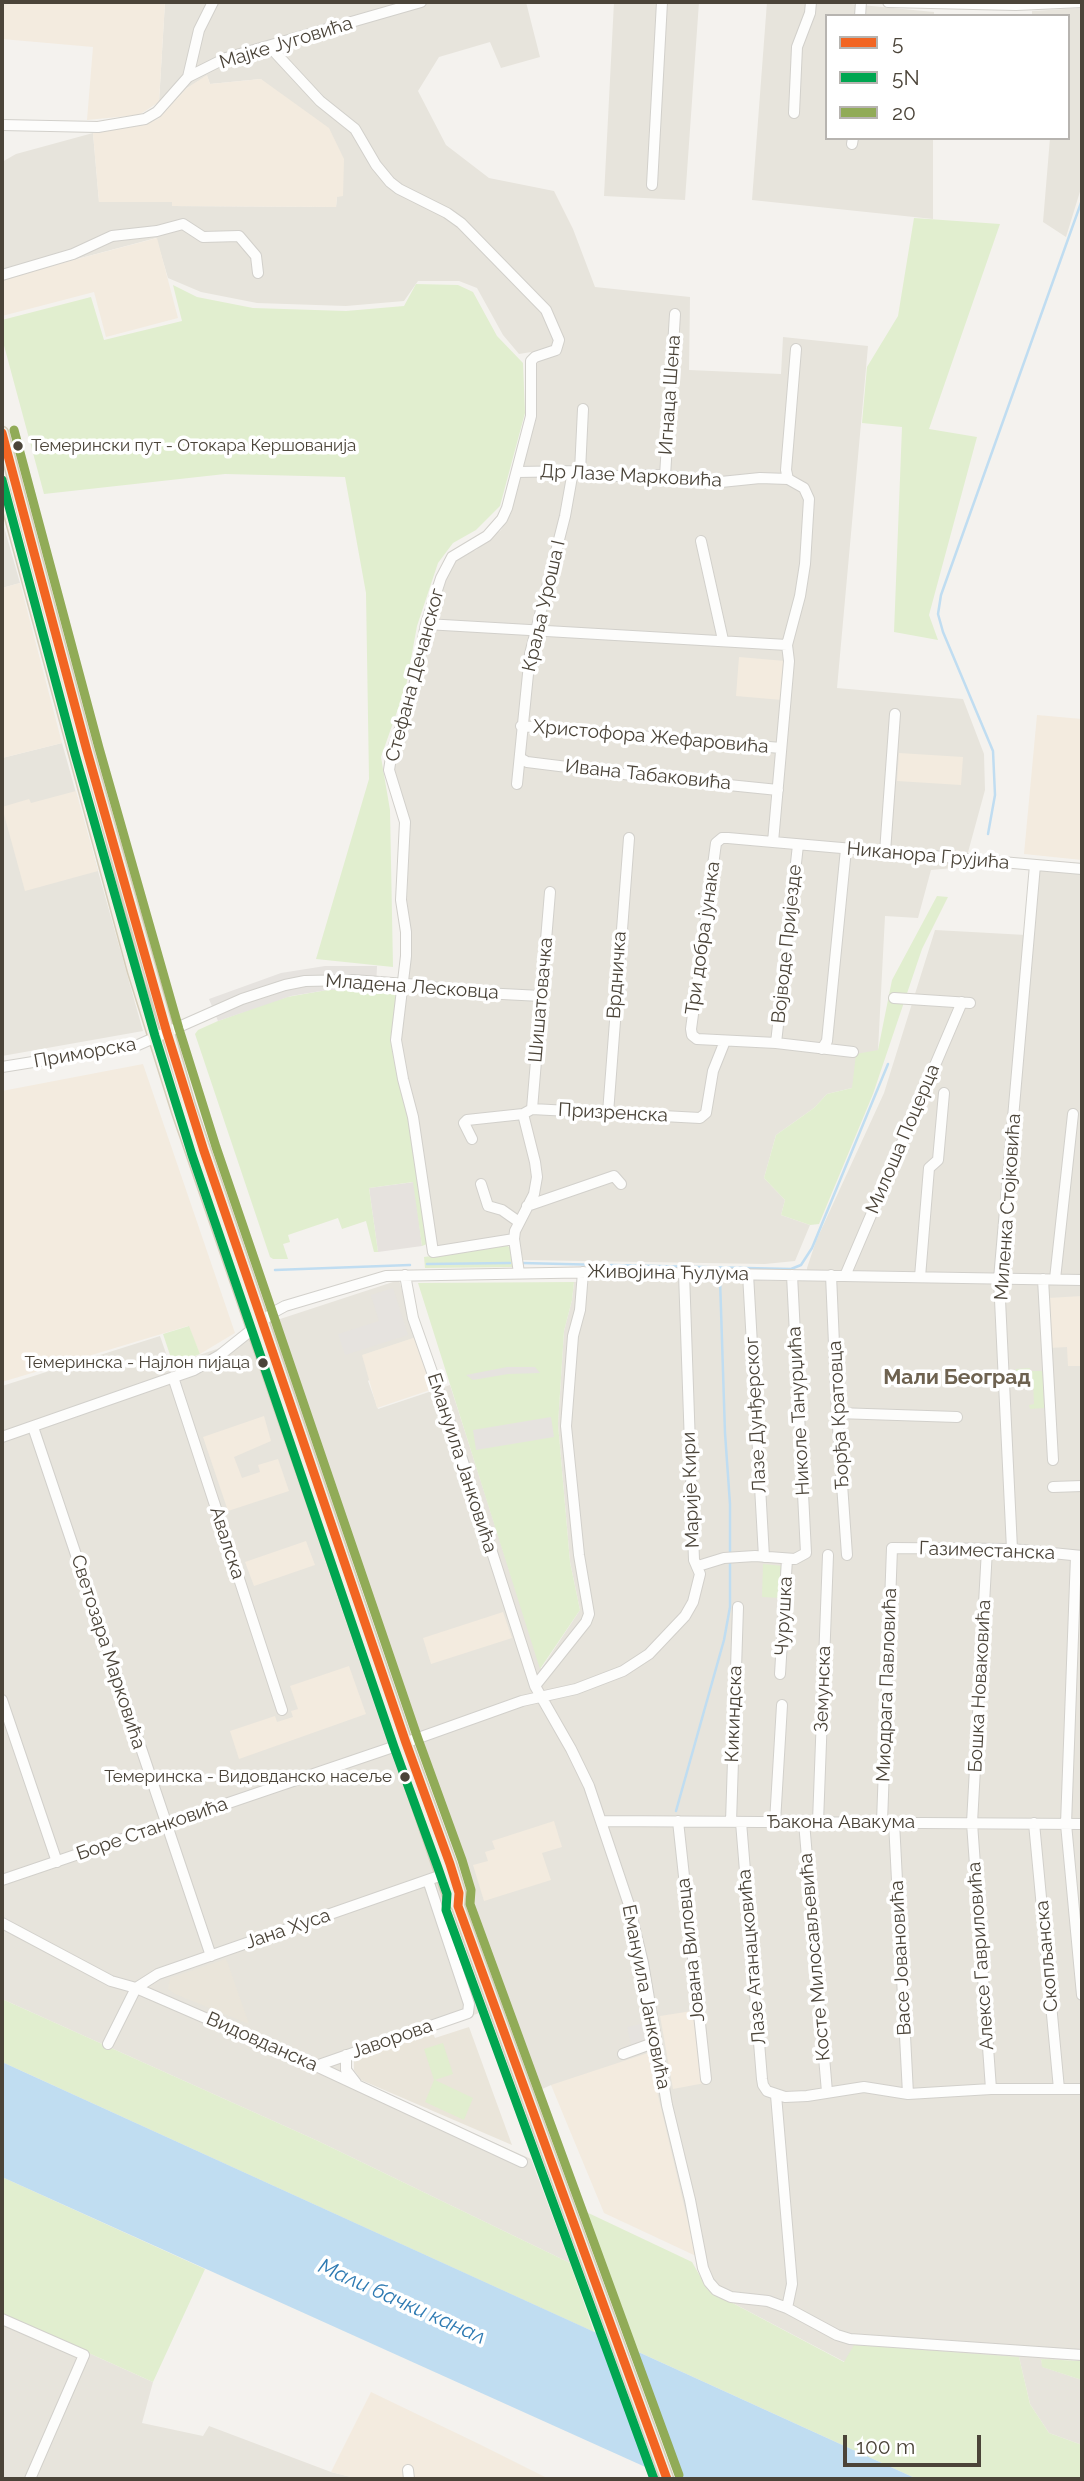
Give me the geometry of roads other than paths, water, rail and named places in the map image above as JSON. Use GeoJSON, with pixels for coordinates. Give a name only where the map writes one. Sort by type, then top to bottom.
{"type":"FeatureCollection","features":[{"type":"Feature","properties":{"kind":"main road"},"geometry":{"type":"LineString","coordinates":[[2,433],[7,492],[119,917],[155,1038],[259,1325]]}},
{"type":"Feature","properties":{"kind":"main road"},"geometry":{"type":"LineString","coordinates":[[7,492],[91,763],[167,1033],[259,1325],[360,1632],[453,1874],[459,1893],[458,1906]]}},
{"type":"Feature","properties":{"kind":"main road"},"geometry":{"type":"LineString","coordinates":[[401,1744],[449,1895],[458,1906],[667,2479]]}},
{"type":"Feature","properties":{"kind":"street"},"geometry":{"type":"LineString","coordinates":[[188,77],[199,30],[212,5],[221,2]]}},
{"type":"Feature","properties":{"kind":"street","name":"Мајке Југовића"},"geometry":{"type":"LineString","coordinates":[[2,125],[98,127],[145,119],[157,112],[188,77],[226,58],[270,47],[393,6],[421,2]]}},
{"type":"Feature","properties":{"kind":"street"},"geometry":{"type":"LineString","coordinates":[[652,185],[662,2]]}},
{"type":"Feature","properties":{"kind":"street"},"geometry":{"type":"LineString","coordinates":[[794,113],[797,47],[810,13],[811,2]]}},
{"type":"Feature","properties":{"kind":"street"},"geometry":{"type":"LineString","coordinates":[[888,2],[1016,5],[1082,2]]}},
{"type":"Feature","properties":{"kind":"street","name":"Стефана Дечанског"},"geometry":{"type":"LineString","coordinates":[[270,47],[320,101],[355,129],[376,165],[390,182],[454,217],[542,305],[550,316],[559,340],[556,350],[531,361],[531,416],[507,508],[496,527],[473,546],[457,553],[446,567],[426,624],[412,692],[392,751],[389,770],[405,822],[401,900],[406,932],[406,956],[396,1040],[413,1116],[433,1252],[514,1239]]}},
{"type":"Feature","properties":{"kind":"street"},"geometry":{"type":"LineString","coordinates":[[2,275],[73,254],[112,236],[157,231],[183,224],[200,237],[239,236],[256,256],[258,273]]}},
{"type":"Feature","properties":{"kind":"street","name":"Игнаца Шена"},"geometry":{"type":"LineString","coordinates":[[665,476],[675,314]]}},
{"type":"Feature","properties":{"kind":"street"},"geometry":{"type":"LineString","coordinates":[[788,479],[786,470],[796,348]]}},
{"type":"Feature","properties":{"kind":"street","name":"Краља Уроша I"},"geometry":{"type":"LineString","coordinates":[[517,785],[530,654],[577,471],[583,409]]}},
{"type":"Feature","properties":{"kind":"street","name":"Др Лазе Марковића"},"geometry":{"type":"LineString","coordinates":[[517,472],[577,471],[720,482],[760,478],[788,479]]}},
{"type":"Feature","properties":{"kind":"street","name":"Христофора Жефаровића"},"geometry":{"type":"LineString","coordinates":[[778,790],[789,661],[787,645],[800,596],[809,504],[804,488],[788,479]]}},
{"type":"Feature","properties":{"kind":"street"},"geometry":{"type":"LineString","coordinates":[[701,541],[723,640]]}},
{"type":"Feature","properties":{"kind":"street"},"geometry":{"type":"LineString","coordinates":[[426,624],[787,645]]}},
{"type":"Feature","properties":{"kind":"street"},"geometry":{"type":"LineString","coordinates":[[885,852],[895,714]]}},
{"type":"Feature","properties":{"kind":"street","name":"Христофора Жефаровића"},"geometry":{"type":"LineString","coordinates":[[521,726],[781,748]]}},
{"type":"Feature","properties":{"kind":"street","name":"Ивана Табаковића"},"geometry":{"type":"LineString","coordinates":[[520,758],[527,762],[778,790]]}},
{"type":"Feature","properties":{"kind":"street"},"geometry":{"type":"LineString","coordinates":[[774,842],[778,790]]}},
{"type":"Feature","properties":{"kind":"street","name":"Врдничка"},"geometry":{"type":"LineString","coordinates":[[608,1113],[629,838]]}},
{"type":"Feature","properties":{"kind":"street","name":"Никанора Грујића"},"geometry":{"type":"LineString","coordinates":[[715,848],[718,841],[728,838],[1082,869]]}},
{"type":"Feature","properties":{"kind":"street","name":"Војводе Пријезде"},"geometry":{"type":"LineString","coordinates":[[776,1043],[798,845]]}},
{"type":"Feature","properties":{"kind":"street","name":"Три добра јунака"},"geometry":{"type":"LineString","coordinates":[[715,848],[691,1029],[692,1035],[697,1039],[725,1041]]}},
{"type":"Feature","properties":{"kind":"street"},"geometry":{"type":"LineString","coordinates":[[822,1049],[827,1041],[846,849]]}},
{"type":"Feature","properties":{"kind":"street","name":"Миленка Стојковића"},"geometry":{"type":"LineString","coordinates":[[1012,1549],[999,1279],[1035,865]]}},
{"type":"Feature","properties":{"kind":"street","name":"Шишатовачка"},"geometry":{"type":"LineString","coordinates":[[514,1239],[519,1222],[534,1194],[536,1170],[527,1111],[550,892]]}},
{"type":"Feature","properties":{"kind":"street","name":"Младена Лесковца"},"geometry":{"type":"LineString","coordinates":[[167,1033],[242,999],[285,985],[325,979],[541,996]]}},
{"type":"Feature","properties":{"kind":"street","name":"Милоша Поцерца"},"geometry":{"type":"LineString","coordinates":[[845,1276],[966,1003],[894,998]]}},
{"type":"Feature","properties":{"kind":"street","name":"Приморска"},"geometry":{"type":"LineString","coordinates":[[2,1067],[138,1045],[167,1033]]}},
{"type":"Feature","properties":{"kind":"street"},"geometry":{"type":"LineString","coordinates":[[725,1041],[776,1043],[853,1052]]}},
{"type":"Feature","properties":{"kind":"street","name":"Призренска"},"geometry":{"type":"LineString","coordinates":[[472,1139],[464,1123],[467,1120],[527,1111],[704,1117],[713,1071],[725,1041]]}},
{"type":"Feature","properties":{"kind":"street","name":"Милоша Поцерца"},"geometry":{"type":"LineString","coordinates":[[920,1278],[929,1168],[938,1160],[944,1093]]}},
{"type":"Feature","properties":{"kind":"street"},"geometry":{"type":"LineString","coordinates":[[1055,1279],[1073,1114]]}},
{"type":"Feature","properties":{"kind":"street"},"geometry":{"type":"LineString","coordinates":[[527,1206],[614,1176],[621,1184]]}},
{"type":"Feature","properties":{"kind":"street"},"geometry":{"type":"LineString","coordinates":[[481,1184],[488,1206],[502,1210],[519,1222]]}},
{"type":"Feature","properties":{"kind":"street"},"geometry":{"type":"LineString","coordinates":[[514,1239],[519,1273]]}},
{"type":"Feature","properties":{"kind":"street"},"geometry":{"type":"LineString","coordinates":[[535,1686],[586,1622],[589,1614],[579,1555],[566,1426],[573,1336],[580,1310],[583,1272]]}},
{"type":"Feature","properties":{"kind":"street","name":"Живојина Ћулума"},"geometry":{"type":"LineString","coordinates":[[2,1437],[209,1362],[274,1312],[297,1301],[378,1278],[405,1275],[583,1272],[1082,1280]]}},
{"type":"Feature","properties":{"kind":"street","name":"Марије Кири"},"geometry":{"type":"LineString","coordinates":[[541,1697],[576,1689],[631,1667],[649,1654],[678,1625],[690,1609],[698,1586],[700,1574],[694,1560],[684,1273]]}},
{"type":"Feature","properties":{"kind":"street","name":"Лазе Дунђерског"},"geometry":{"type":"LineString","coordinates":[[748,1274],[764,1557]]}},
{"type":"Feature","properties":{"kind":"street","name":"Емануила Јанковића"},"geometry":{"type":"LineString","coordinates":[[405,1275],[413,1318],[457,1443],[535,1686],[589,1786],[632,1917],[643,1963],[667,2105],[703,2267],[709,2282],[716,2290],[731,2297],[768,2301],[838,2335],[864,2341],[1082,2354]]}},
{"type":"Feature","properties":{"kind":"street","name":"Николе Танурџића"},"geometry":{"type":"LineString","coordinates":[[787,1559],[805,1556],[807,1547],[792,1275]]}},
{"type":"Feature","properties":{"kind":"street","name":"Ђорђа Кратовца"},"geometry":{"type":"LineString","coordinates":[[831,1275],[847,1555]]}},
{"type":"Feature","properties":{"kind":"street"},"geometry":{"type":"LineString","coordinates":[[1043,1279],[1053,1460]]}},
{"type":"Feature","properties":{"kind":"street","name":"Авалска"},"geometry":{"type":"LineString","coordinates":[[173,1377],[282,1710]]}},
{"type":"Feature","properties":{"kind":"street"},"geometry":{"type":"LineString","coordinates":[[837,1413],[957,1417]]}},
{"type":"Feature","properties":{"kind":"street","name":"Светозара Марковића"},"geometry":{"type":"LineString","coordinates":[[33,1427],[211,1956]]}},
{"type":"Feature","properties":{"kind":"street"},"geometry":{"type":"LineString","coordinates":[[1054,1487],[1082,1486]]}},
{"type":"Feature","properties":{"kind":"street","name":"Газиместанска"},"geometry":{"type":"LineString","coordinates":[[892,1548],[1012,1549],[1079,1556]]}},
{"type":"Feature","properties":{"kind":"street","name":"Миодрага Павловића"},"geometry":{"type":"LineString","coordinates":[[882,1822],[892,1548]]}},
{"type":"Feature","properties":{"kind":"street","name":"Бошка Новаковића"},"geometry":{"type":"LineString","coordinates":[[972,1823],[987,1549]]}},
{"type":"Feature","properties":{"kind":"street","name":"Земунска"},"geometry":{"type":"LineString","coordinates":[[818,1822],[828,1555]]}},
{"type":"Feature","properties":{"kind":"street"},"geometry":{"type":"LineString","coordinates":[[698,1566],[740,1556],[787,1559]]}},
{"type":"Feature","properties":{"kind":"street"},"geometry":{"type":"LineString","coordinates":[[1079,1556],[1066,1824],[1082,1995]]}},
{"type":"Feature","properties":{"kind":"street","name":"Чурушка"},"geometry":{"type":"LineString","coordinates":[[780,1674],[787,1559]]}},
{"type":"Feature","properties":{"kind":"street","name":"Кикиндска"},"geometry":{"type":"LineString","coordinates":[[736,1822],[738,1607]]}},
{"type":"Feature","properties":{"kind":"street","name":"Боре Станковића"},"geometry":{"type":"LineString","coordinates":[[2,1880],[522,1701],[541,1697]]}},
{"type":"Feature","properties":{"kind":"street"},"geometry":{"type":"LineString","coordinates":[[2,1700],[57,1861]]}},
{"type":"Feature","properties":{"kind":"street"},"geometry":{"type":"LineString","coordinates":[[775,1822],[782,1705]]}},
{"type":"Feature","properties":{"kind":"street","name":"Ђакона Авакума"},"geometry":{"type":"LineString","coordinates":[[601,1821],[1082,1824]]}},
{"type":"Feature","properties":{"kind":"street","name":"Јована Виловца"},"geometry":{"type":"LineString","coordinates":[[678,1821],[706,2079]]}},
{"type":"Feature","properties":{"kind":"street","name":"Лазе Атанацковића"},"geometry":{"type":"LineString","coordinates":[[736,1822],[762,2078],[763,2085],[772,2093],[792,2284],[787,2308]]}},
{"type":"Feature","properties":{"kind":"street","name":"Косте Милосављевића"},"geometry":{"type":"LineString","coordinates":[[804,1822],[827,2092]]}},
{"type":"Feature","properties":{"kind":"street","name":"Васе Јовановића"},"geometry":{"type":"LineString","coordinates":[[894,1822],[908,2094]]}},
{"type":"Feature","properties":{"kind":"street","name":"Алексе Гавриловића"},"geometry":{"type":"LineString","coordinates":[[972,1823],[991,2088]]}},
{"type":"Feature","properties":{"kind":"street","name":"Скопљанска"},"geometry":{"type":"LineString","coordinates":[[1034,1823],[1059,2089]]}},
{"type":"Feature","properties":{"kind":"street","name":"Јана Хуса"},"geometry":{"type":"LineString","coordinates":[[136,1988],[158,1974],[442,1875]]}},
{"type":"Feature","properties":{"kind":"street","name":"Јаворова"},"geometry":{"type":"LineString","coordinates":[[316,2066],[468,2013],[469,2004],[428,1880]]}},
{"type":"Feature","properties":{"kind":"street","name":"Видовданска"},"geometry":{"type":"LineString","coordinates":[[2,1923],[111,1981],[136,1988],[316,2066],[522,2162]]}},
{"type":"Feature","properties":{"kind":"street"},"geometry":{"type":"LineString","coordinates":[[108,2044],[136,1988]]}},
{"type":"Feature","properties":{"kind":"street"},"geometry":{"type":"LineString","coordinates":[[623,2054],[656,2042]]}},
{"type":"Feature","properties":{"kind":"street"},"geometry":{"type":"LineString","coordinates":[[346,2055],[346,2070],[357,2085]]}},
{"type":"Feature","properties":{"kind":"street"},"geometry":{"type":"LineString","coordinates":[[772,2093],[807,2096],[864,2087],[908,2094],[991,2088],[1082,2089]]}},
{"type":"Feature","properties":{"kind":"street"},"geometry":{"type":"LineString","coordinates":[[2,2319],[84,2355],[30,2479]]}},
{"type":"Feature","properties":{"kind":"water","name":"Мали бачки канал"},"geometry":{"type":"Polygon","coordinates":[[[2,2062],[917,2479],[672,2479],[2,2177],[2,2062]]]}},
{"type":"Feature","properties":{"kind":"waterway"},"geometry":{"type":"LineString","coordinates":[[988,834],[995,795],[993,751],[938,614],[941,595],[1082,200]]}},
{"type":"Feature","properties":{"kind":"waterway"},"geometry":{"type":"LineString","coordinates":[[611,1265],[791,1269],[801,1265],[812,1248],[888,1064]]}},
{"type":"Feature","properties":{"kind":"waterway"},"geometry":{"type":"LineString","coordinates":[[427,1264],[510,1263]]}},
{"type":"Feature","properties":{"kind":"waterway"},"geometry":{"type":"LineString","coordinates":[[522,1263],[604,1265]]}},
{"type":"Feature","properties":{"kind":"waterway"},"geometry":{"type":"LineString","coordinates":[[275,1270],[410,1265]]}},
{"type":"Feature","properties":{"kind":"waterway"},"geometry":{"type":"LineString","coordinates":[[676,1811],[724,1640],[730,1607],[730,1504],[720,1279]]}},
{"type":"Feature","properties":{"kind":"place","name":"Темерински пут - Отокара Кершованија"},"geometry":{"type":"Point","coordinates":[18,446]}},
{"type":"Feature","properties":{"kind":"place","name":"Темеринска - Најлон пијаца"},"geometry":{"type":"Point","coordinates":[263,1363]}},
{"type":"Feature","properties":{"kind":"place","name":"Темеринска - Видовданско насеље"},"geometry":{"type":"Point","coordinates":[405,1777]}},
{"type":"Feature","properties":{"kind":"district","name":"Мали Београд"},"geometry":{"type":"Point","coordinates":[957,1378]}}]}
